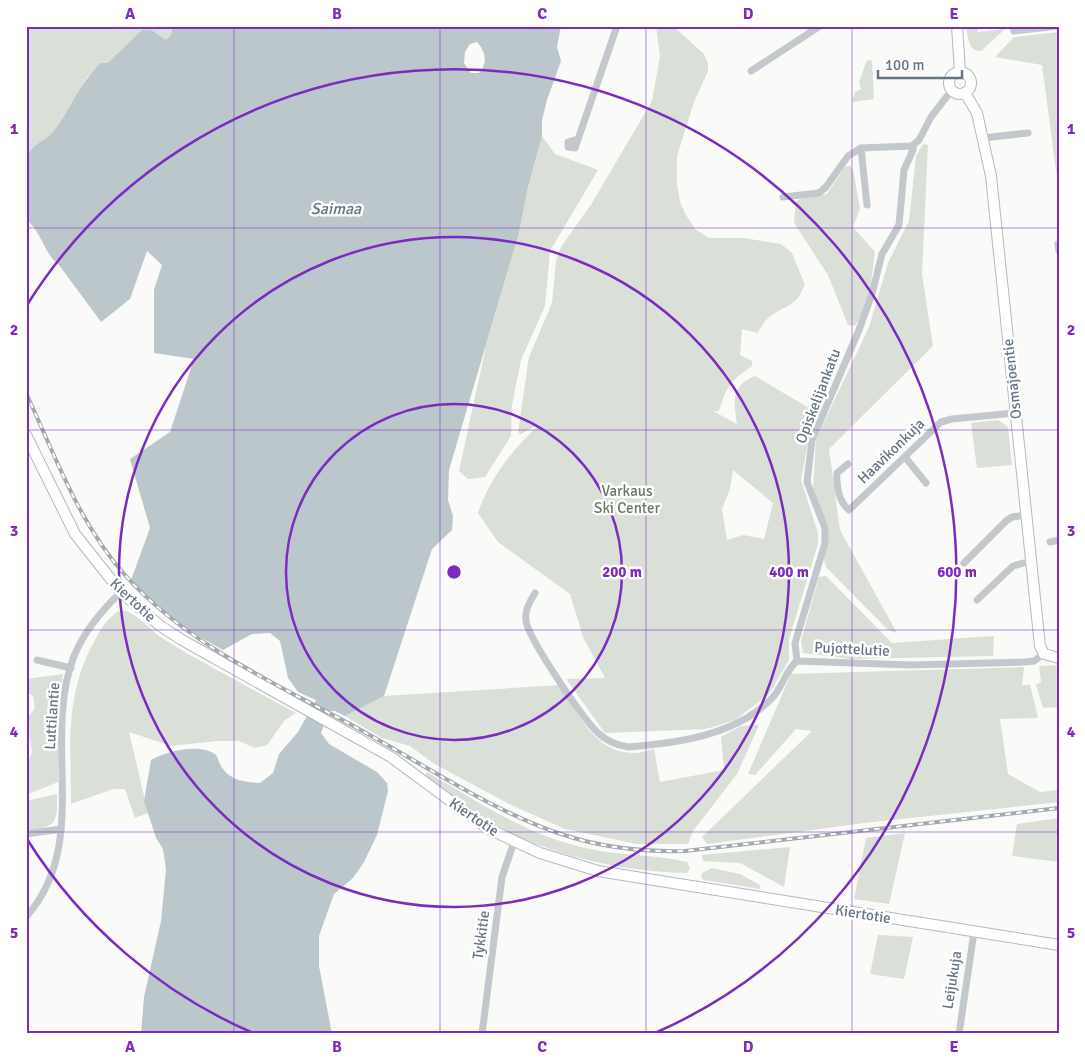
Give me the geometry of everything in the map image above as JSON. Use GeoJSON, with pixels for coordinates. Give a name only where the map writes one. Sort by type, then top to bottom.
{"type":"FeatureCollection","features":[{"type":"Feature","properties":{"kind":"street"},"geometry":{"type":"LineString","coordinates":[[578,139],[617,26]]}},
{"type":"Feature","properties":{"kind":"street"},"geometry":{"type":"LineString","coordinates":[[751,71],[820,26]]}},
{"type":"Feature","properties":{"kind":"street"},"geometry":{"type":"LineString","coordinates":[[957,26],[960,72]]}},
{"type":"Feature","properties":{"kind":"street"},"geometry":{"type":"LineString","coordinates":[[1013,28],[1059,26]]}},
{"type":"Feature","properties":{"kind":"street"},"geometry":{"type":"LineString","coordinates":[[960,72],[966,74],[971,80],[970,87],[965,93],[958,94],[952,90],[949,84],[951,77],[960,72]]}},
{"type":"Feature","properties":{"kind":"street","name":"Opiskelijankatu"},"geometry":{"type":"LineString","coordinates":[[797,661],[795,643],[825,543],[825,528],[807,482],[812,440],[859,330],[872,294],[882,254],[899,225],[904,170],[913,150],[913,145],[919,140],[938,106],[952,90]]}},
{"type":"Feature","properties":{"kind":"street","name":"Osmajoentie"},"geometry":{"type":"LineString","coordinates":[[965,93],[977,113],[992,185],[1040,646],[1044,654]]}},
{"type":"Feature","properties":{"kind":"street"},"geometry":{"type":"LineString","coordinates":[[983,138],[1028,133]]}},
{"type":"Feature","properties":{"kind":"street"},"geometry":{"type":"LineString","coordinates":[[783,197],[819,193],[826,187],[848,156],[861,148],[913,145]]}},
{"type":"Feature","properties":{"kind":"street"},"geometry":{"type":"LineString","coordinates":[[861,148],[867,204]]}},
{"type":"Feature","properties":{"kind":"street"},"geometry":{"type":"LineString","coordinates":[[1058,244],[1059,251]]}},
{"type":"Feature","properties":{"kind":"street","name":"Haavikonkuja"},"geometry":{"type":"LineString","coordinates":[[848,464],[837,473],[837,478],[840,501],[849,510],[946,420],[1016,412]]}},
{"type":"Feature","properties":{"kind":"street","name":"Kiertotie"},"geometry":{"type":"LineString","coordinates":[[26,435],[76,534],[121,592],[159,625],[182,640],[391,757],[462,811],[514,842],[540,853],[598,871],[1059,945]]}},
{"type":"Feature","properties":{"kind":"street"},"geometry":{"type":"LineString","coordinates":[[904,457],[926,483]]}},
{"type":"Feature","properties":{"kind":"street"},"geometry":{"type":"LineString","coordinates":[[964,563],[1006,521],[1012,517],[1026,515]]}},
{"type":"Feature","properties":{"kind":"street"},"geometry":{"type":"LineString","coordinates":[[1050,542],[1059,540]]}},
{"type":"Feature","properties":{"kind":"street"},"geometry":{"type":"LineString","coordinates":[[977,600],[1013,566],[1031,561]]}},
{"type":"Feature","properties":{"kind":"street","name":"Luttilantie"},"geometry":{"type":"LineString","coordinates":[[26,917],[35,907],[52,878],[59,852],[62,726],[64,700],[71,668],[85,636],[121,592]]}},
{"type":"Feature","properties":{"kind":"street","name":"Pujottelutie"},"geometry":{"type":"LineString","coordinates":[[535,593],[526,608],[526,624],[547,661],[597,733],[618,745],[628,747],[715,732],[740,723],[773,696],[788,670],[797,661],[911,665],[1025,662],[1034,661],[1044,654]]}},
{"type":"Feature","properties":{"kind":"street"},"geometry":{"type":"LineString","coordinates":[[1044,654],[1059,658]]}},
{"type":"Feature","properties":{"kind":"street"},"geometry":{"type":"LineString","coordinates":[[37,660],[71,668]]}},
{"type":"Feature","properties":{"kind":"street"},"geometry":{"type":"LineString","coordinates":[[26,834],[61,829]]}},
{"type":"Feature","properties":{"kind":"street","name":"Tykkitie"},"geometry":{"type":"LineString","coordinates":[[482,1034],[502,876],[514,842]]}},
{"type":"Feature","properties":{"kind":"street","name":"Leijukuja"},"geometry":{"type":"LineString","coordinates":[[959,1034],[974,932]]}},
{"type":"Feature","properties":{"kind":"green space"},"geometry":{"type":"Polygon","coordinates":[[[26,26],[191,26],[130,62],[95,69],[85,81],[52,135],[33,149],[26,160],[26,26]]]}},
{"type":"Feature","properties":{"kind":"green space","name":"Varkaus Ski Center"},"geometry":{"type":"Polygon","coordinates":[[[656,26],[673,26],[704,54],[708,64],[708,71],[694,102],[677,156],[677,184],[680,202],[686,215],[696,230],[709,238],[743,238],[781,244],[792,253],[805,285],[797,299],[766,320],[758,333],[742,329],[740,355],[752,361],[752,366],[730,385],[719,411],[713,411],[737,424],[736,395],[741,385],[755,376],[814,411],[801,480],[818,533],[818,544],[789,639],[789,660],[769,694],[735,720],[706,729],[605,733],[566,679],[605,678],[583,637],[570,594],[498,542],[478,513],[489,487],[504,464],[541,423],[521,434],[518,432],[529,357],[552,303],[556,261],[561,247],[592,203],[652,101],[660,56],[656,26]],[[733,470],[730,489],[722,509],[727,540],[743,535],[764,539],[773,503],[733,470]]]}},
{"type":"Feature","properties":{"kind":"green space"},"geometry":{"type":"Polygon","coordinates":[[[966,26],[977,26],[978,32],[1005,29],[981,51],[973,49],[971,46],[966,26]]]}},
{"type":"Feature","properties":{"kind":"green space"},"geometry":{"type":"Polygon","coordinates":[[[1059,32],[1059,193],[1042,65],[995,57],[1014,37],[1059,32]]]}},
{"type":"Feature","properties":{"kind":"green space"},"geometry":{"type":"Polygon","coordinates":[[[867,60],[872,61],[874,99],[852,102],[855,92],[861,89],[859,82],[867,60]]]}},
{"type":"Feature","properties":{"kind":"green space"},"geometry":{"type":"Polygon","coordinates":[[[542,136],[555,154],[598,170],[550,251],[545,306],[521,360],[512,405],[511,436],[485,477],[468,479],[459,471],[486,346],[519,233],[528,187],[542,136]]]}},
{"type":"Feature","properties":{"kind":"green space"},"geometry":{"type":"Polygon","coordinates":[[[923,144],[928,145],[922,274],[933,346],[829,449],[840,530],[897,633],[888,630],[826,567],[824,559],[829,529],[813,490],[816,439],[869,327],[888,263],[909,221],[916,156],[923,144]]]}},
{"type":"Feature","properties":{"kind":"green space"},"geometry":{"type":"Polygon","coordinates":[[[850,166],[853,169],[860,209],[853,227],[875,252],[867,302],[864,312],[854,326],[848,325],[828,275],[794,223],[796,202],[801,198],[827,194],[845,167],[850,166]]]}},
{"type":"Feature","properties":{"kind":"green space"},"geometry":{"type":"Polygon","coordinates":[[[998,420],[1008,427],[1012,465],[977,468],[971,423],[998,420]]]}},
{"type":"Feature","properties":{"kind":"green space"},"geometry":{"type":"Polygon","coordinates":[[[826,576],[892,643],[994,636],[993,656],[850,659],[803,653],[801,641],[819,577],[826,576]]]}},
{"type":"Feature","properties":{"kind":"green space"},"geometry":{"type":"Polygon","coordinates":[[[121,610],[132,614],[178,648],[296,713],[285,720],[267,745],[255,748],[239,741],[217,741],[171,746],[129,732],[148,813],[135,818],[125,789],[113,789],[71,804],[70,739],[74,699],[79,679],[100,630],[110,618],[121,610]]]}},
{"type":"Feature","properties":{"kind":"green space"},"geometry":{"type":"Polygon","coordinates":[[[1059,665],[1059,707],[1043,708],[1036,685],[1041,682],[1039,666],[1059,665]]]}},
{"type":"Feature","properties":{"kind":"green space"},"geometry":{"type":"Polygon","coordinates":[[[1024,667],[1022,685],[1030,685],[1038,718],[1000,719],[1008,774],[1040,792],[1059,790],[1059,802],[864,823],[707,844],[702,837],[812,731],[796,729],[755,775],[748,774],[791,674],[1024,667]]]}},
{"type":"Feature","properties":{"kind":"green space"},"geometry":{"type":"Polygon","coordinates":[[[63,674],[59,697],[58,782],[26,795],[26,766],[32,752],[27,719],[35,708],[33,696],[26,691],[26,679],[63,674]]]}},
{"type":"Feature","properties":{"kind":"green space"},"geometry":{"type":"Polygon","coordinates":[[[560,685],[588,729],[607,746],[619,751],[632,753],[654,749],[660,782],[724,770],[721,737],[741,726],[759,725],[737,774],[693,831],[688,844],[637,844],[565,829],[509,804],[433,763],[410,746],[382,738],[345,716],[384,696],[560,685]]]}},
{"type":"Feature","properties":{"kind":"green space"},"geometry":{"type":"Polygon","coordinates":[[[427,772],[484,806],[543,835],[598,851],[687,862],[690,868],[687,873],[633,869],[580,858],[529,841],[480,816],[425,775],[427,772]]]}},
{"type":"Feature","properties":{"kind":"green space"},"geometry":{"type":"Polygon","coordinates":[[[57,794],[57,812],[53,822],[44,827],[26,832],[26,801],[57,794]]]}},
{"type":"Feature","properties":{"kind":"green space"},"geometry":{"type":"Polygon","coordinates":[[[1059,818],[1059,862],[1012,856],[1017,824],[1059,818]]]}},
{"type":"Feature","properties":{"kind":"green space"},"geometry":{"type":"Polygon","coordinates":[[[905,833],[889,904],[854,899],[866,838],[905,833]]]}},
{"type":"Feature","properties":{"kind":"green space"},"geometry":{"type":"Polygon","coordinates":[[[790,847],[784,887],[740,863],[703,861],[702,855],[790,847]]]}},
{"type":"Feature","properties":{"kind":"green space"},"geometry":{"type":"Polygon","coordinates":[[[712,868],[740,874],[760,885],[760,889],[704,880],[701,877],[702,873],[712,868]]]}},
{"type":"Feature","properties":{"kind":"green space"},"geometry":{"type":"Polygon","coordinates":[[[878,935],[913,937],[904,979],[870,974],[878,935]]]}},
{"type":"Feature","properties":{"kind":"water","name":"Saimaa"},"geometry":{"type":"Polygon","coordinates":[[[173,26],[561,26],[557,47],[561,61],[542,120],[542,136],[528,187],[519,233],[449,470],[448,500],[453,516],[452,530],[432,549],[384,696],[345,716],[335,711],[329,711],[321,733],[329,744],[377,772],[387,783],[388,791],[377,835],[364,862],[353,878],[334,894],[319,936],[319,966],[332,1034],[141,1034],[144,997],[161,921],[166,869],[163,849],[156,838],[144,801],[151,760],[174,751],[200,749],[215,754],[223,769],[232,777],[242,781],[260,783],[273,773],[279,754],[298,732],[316,700],[298,692],[288,678],[280,641],[270,633],[252,634],[223,650],[172,621],[131,580],[150,528],[130,459],[170,432],[194,359],[154,353],[154,290],[162,265],[147,251],[130,299],[101,322],[49,254],[36,230],[26,220],[25,172],[29,153],[54,131],[93,71],[101,63],[108,63],[142,30],[151,30],[166,40],[171,35],[173,26]],[[477,42],[470,44],[465,52],[464,63],[471,73],[479,73],[484,65],[485,58],[477,42]]]}},
{"type":"Feature","properties":{"kind":"railway"},"geometry":{"type":"LineString","coordinates":[[26,393],[69,488],[94,534],[125,575],[150,601],[178,624],[239,664],[368,734],[489,803],[539,826],[564,835],[609,846],[654,851],[685,851],[1059,808]]}}]}
